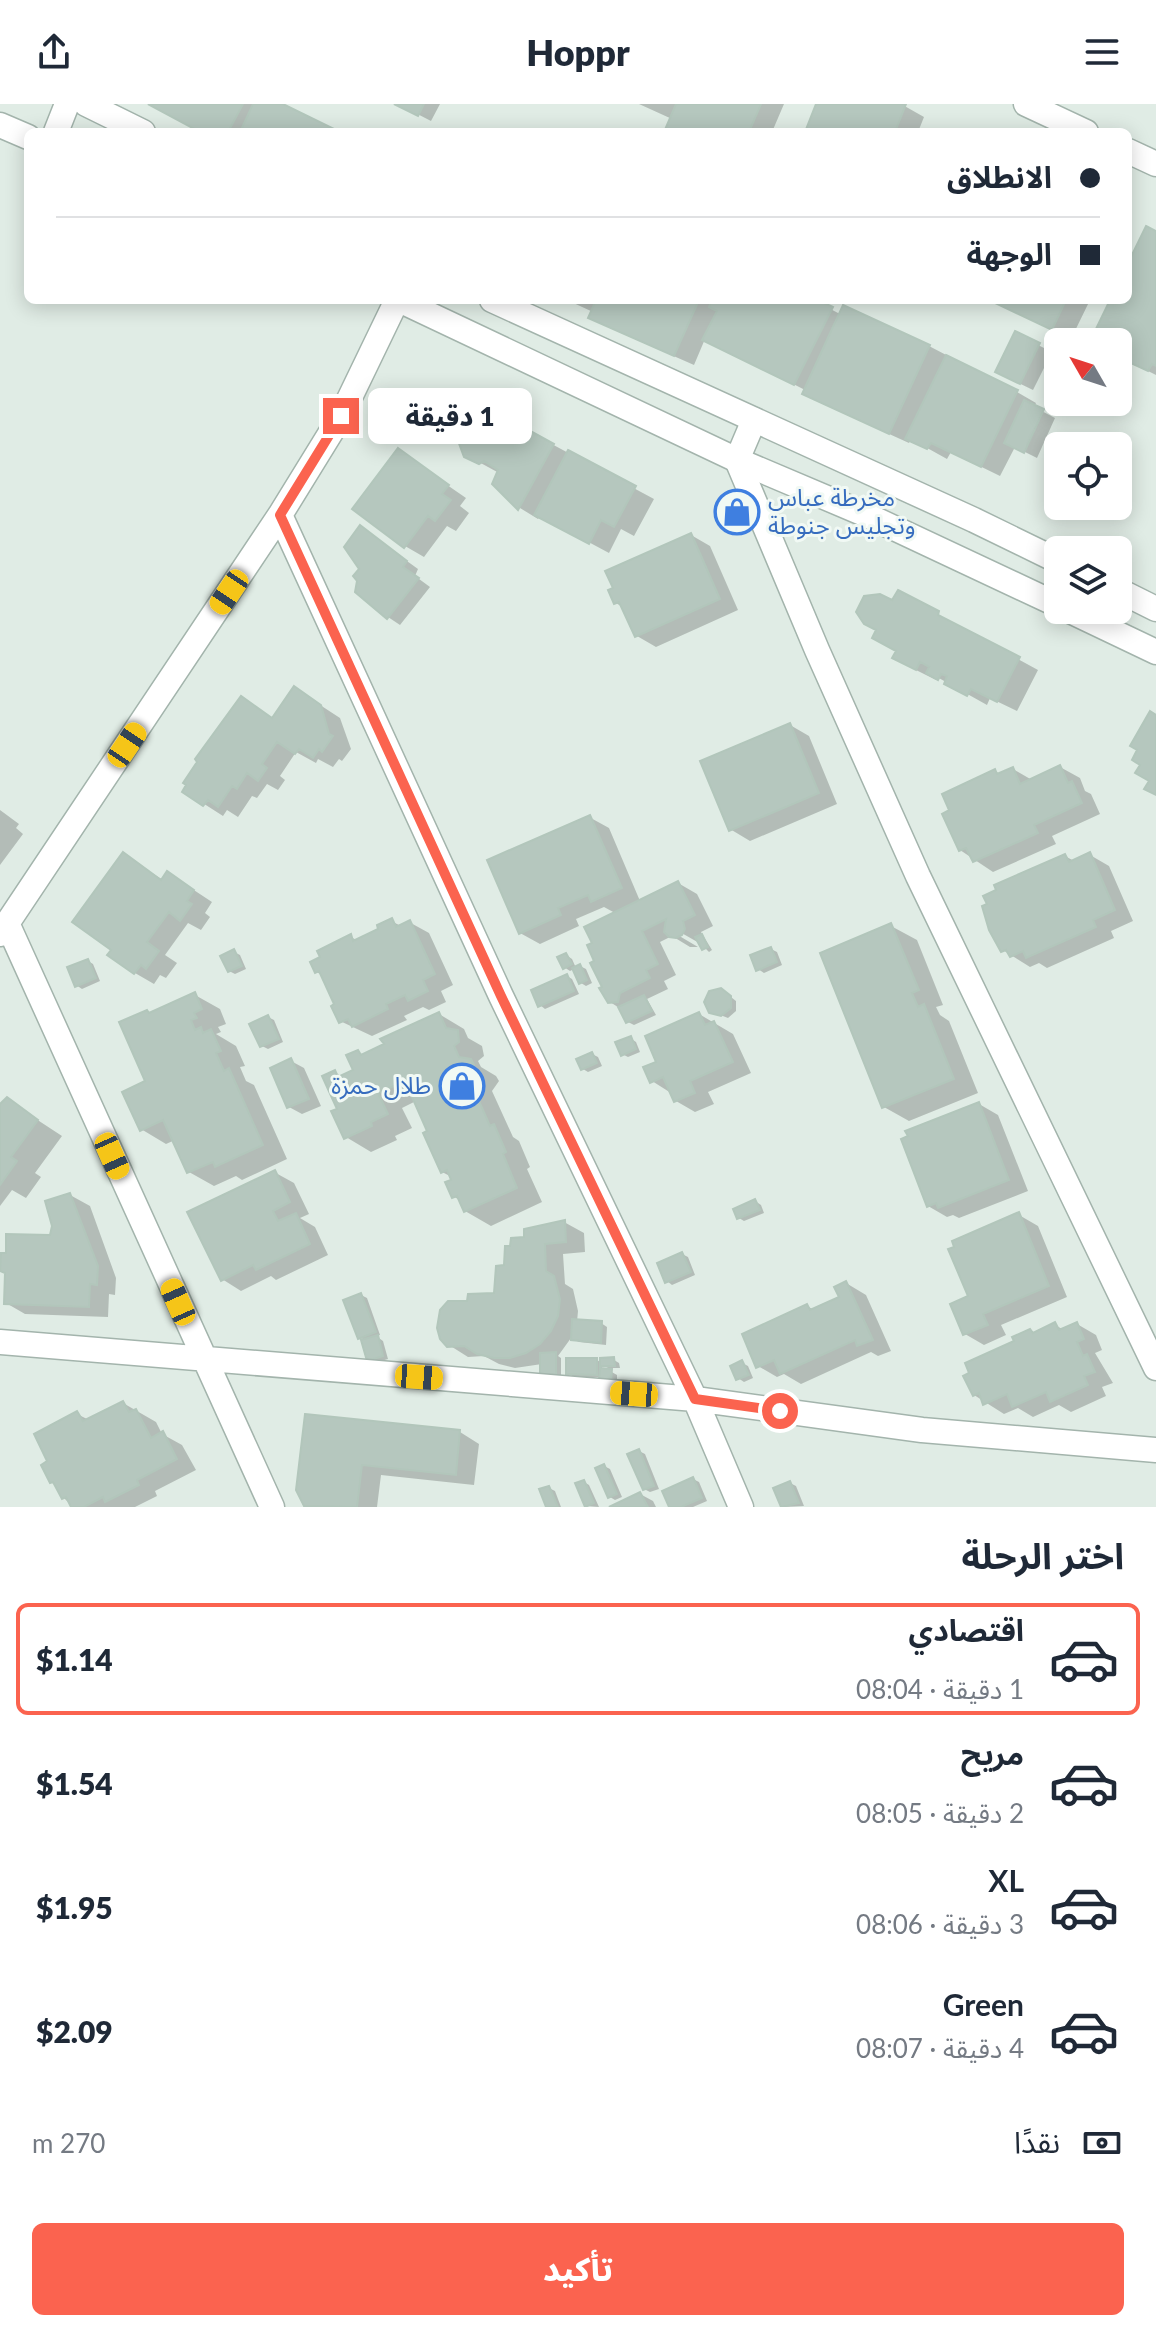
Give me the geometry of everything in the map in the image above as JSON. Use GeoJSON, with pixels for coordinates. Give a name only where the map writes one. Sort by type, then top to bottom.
{"type":"FeatureCollection","features":[{"type":"Feature","properties":{"kind":"street"},"geometry":{"type":"LineString","coordinates":[[58,128],[67,104]]}},
{"type":"Feature","properties":{"kind":"street"},"geometry":{"type":"LineString","coordinates":[[86,104],[135,128]]}},
{"type":"Feature","properties":{"kind":"street"},"geometry":{"type":"LineString","coordinates":[[1026,104],[1077,128]]}},
{"type":"Feature","properties":{"kind":"street"},"geometry":{"type":"LineString","coordinates":[[0,125],[24,135]]}},
{"type":"Feature","properties":{"kind":"street"},"geometry":{"type":"LineString","coordinates":[[1132,153],[1156,164]]}},
{"type":"Feature","properties":{"kind":"street"},"geometry":{"type":"LineString","coordinates":[[272,1507],[4,929],[280,515],[341,416],[396,304]]}},
{"type":"Feature","properties":{"kind":"street"},"geometry":{"type":"LineString","coordinates":[[406,304],[737,460],[862,513],[1044,598]]}},
{"type":"Feature","properties":{"kind":"street"},"geometry":{"type":"LineString","coordinates":[[501,304],[1044,554]]}},
{"type":"Feature","properties":{"kind":"street"},"geometry":{"type":"LineString","coordinates":[[754,420],[737,460],[817,650],[918,876],[1156,1368]]}},
{"type":"Feature","properties":{"kind":"street"},"geometry":{"type":"LineString","coordinates":[[280,515],[501,996],[695,1399],[741,1507]]}},
{"type":"Feature","properties":{"kind":"street"},"geometry":{"type":"LineString","coordinates":[[983,569],[1000,532]]}},
{"type":"Feature","properties":{"kind":"street"},"geometry":{"type":"LineString","coordinates":[[1132,597],[1156,609]]}},
{"type":"Feature","properties":{"kind":"street"},"geometry":{"type":"LineString","coordinates":[[1097,624],[1156,652]]}},
{"type":"Feature","properties":{"kind":"street"},"geometry":{"type":"LineString","coordinates":[[0,1342],[695,1399],[922,1430],[1156,1450]]}},
{"type":"Feature","properties":{"kind":"building"},"geometry":{"type":"Polygon","coordinates":[[[148,104],[243,104],[230,128],[193,128],[148,104]]]}},
{"type":"Feature","properties":{"kind":"building"},"geometry":{"type":"Polygon","coordinates":[[[253,104],[283,104],[332,128],[242,128],[253,104]]]}},
{"type":"Feature","properties":{"kind":"building"},"geometry":{"type":"Polygon","coordinates":[[[394,104],[424,104],[418,116],[394,104]]]}},
{"type":"Feature","properties":{"kind":"building"},"geometry":{"type":"Polygon","coordinates":[[[676,104],[761,104],[751,128],[666,128],[676,104]]]}},
{"type":"Feature","properties":{"kind":"building"},"geometry":{"type":"Polygon","coordinates":[[[816,104],[906,104],[897,128],[807,128],[816,104]]]}},
{"type":"Feature","properties":{"kind":"building"},"geometry":{"type":"Polygon","coordinates":[[[1146,226],[1156,231],[1156,366],[1152,364],[1148,371],[1132,364],[1132,328],[1096,328],[1108,304],[1132,304],[1132,255],[1146,226]]]}},
{"type":"Feature","properties":{"kind":"building"},"geometry":{"type":"Polygon","coordinates":[[[594,304],[697,304],[674,356],[588,318],[594,304]]]}},
{"type":"Feature","properties":{"kind":"building"},"geometry":{"type":"Polygon","coordinates":[[[710,304],[827,304],[833,307],[794,385],[702,340],[717,311],[709,307],[710,304]]]}},
{"type":"Feature","properties":{"kind":"building"},"geometry":{"type":"Polygon","coordinates":[[[997,304],[1064,304],[1053,328],[1048,328],[997,304]]]}},
{"type":"Feature","properties":{"kind":"building"},"geometry":{"type":"Polygon","coordinates":[[[843,305],[930,345],[889,434],[802,394],[843,305]]]}},
{"type":"Feature","properties":{"kind":"building"},"geometry":{"type":"Polygon","coordinates":[[[1015,331],[1040,343],[1020,384],[995,372],[1015,331]]]}},
{"type":"Feature","properties":{"kind":"building"},"geometry":{"type":"Polygon","coordinates":[[[946,355],[1018,390],[981,467],[931,443],[927,449],[905,439],[946,355]]]}},
{"type":"Feature","properties":{"kind":"building"},"geometry":{"type":"Polygon","coordinates":[[[459,397],[496,412],[554,444],[518,510],[492,484],[498,470],[484,461],[479,464],[464,457],[443,400],[459,397]]]}},
{"type":"Feature","properties":{"kind":"building"},"geometry":{"type":"Polygon","coordinates":[[[1024,400],[1044,409],[1024,453],[1004,443],[1024,400]]]}},
{"type":"Feature","properties":{"kind":"building"},"geometry":{"type":"Polygon","coordinates":[[[398,448],[449,485],[442,494],[451,500],[435,521],[428,516],[404,548],[352,509],[398,448]]]}},
{"type":"Feature","properties":{"kind":"building"},"geometry":{"type":"Polygon","coordinates":[[[568,450],[636,486],[614,527],[601,520],[589,544],[534,515],[568,450]]]}},
{"type":"Feature","properties":{"kind":"building"},"geometry":{"type":"Polygon","coordinates":[[[360,525],[407,561],[403,567],[419,578],[387,619],[355,592],[357,581],[353,576],[359,569],[344,547],[360,525]]]}},
{"type":"Feature","properties":{"kind":"building"},"geometry":{"type":"Polygon","coordinates":[[[691,533],[720,599],[635,637],[619,602],[614,604],[608,590],[613,588],[605,571],[691,533]]]}},
{"type":"Feature","properties":{"kind":"building"},"geometry":{"type":"Polygon","coordinates":[[[898,590],[939,611],[938,615],[1020,657],[997,702],[971,689],[967,696],[944,684],[947,676],[941,674],[938,680],[926,673],[929,667],[920,662],[916,670],[892,658],[896,651],[872,638],[876,630],[864,624],[856,612],[864,596],[880,594],[892,600],[898,590]]]}},
{"type":"Feature","properties":{"kind":"building"},"geometry":{"type":"Polygon","coordinates":[[[294,686],[321,705],[329,734],[333,736],[322,752],[319,749],[313,758],[299,749],[295,754],[277,742],[262,764],[267,768],[258,781],[247,773],[237,789],[232,786],[218,807],[208,800],[203,806],[182,792],[186,785],[183,783],[197,762],[195,759],[241,696],[272,718],[294,686]]]}},
{"type":"Feature","properties":{"kind":"building"},"geometry":{"type":"Polygon","coordinates":[[[1150,711],[1156,715],[1156,795],[1144,789],[1149,781],[1135,773],[1140,765],[1132,760],[1137,750],[1130,746],[1150,711]]]}},
{"type":"Feature","properties":{"kind":"building"},"geometry":{"type":"Polygon","coordinates":[[[790,723],[819,793],[729,831],[700,761],[790,723]]]}},
{"type":"Feature","properties":{"kind":"building"},"geometry":{"type":"Polygon","coordinates":[[[1060,765],[1082,803],[1034,825],[1038,833],[973,862],[966,848],[959,851],[942,814],[949,810],[942,794],[995,769],[997,774],[1013,767],[1020,784],[1060,765]]]}},
{"type":"Feature","properties":{"kind":"building"},"geometry":{"type":"Polygon","coordinates":[[[590,815],[622,888],[591,902],[588,895],[558,908],[561,915],[519,934],[487,860],[590,815]]]}},
{"type":"Feature","properties":{"kind":"building"},"geometry":{"type":"Polygon","coordinates":[[[123,852],[161,880],[167,871],[194,890],[187,901],[192,904],[180,921],[169,912],[147,942],[159,951],[146,969],[141,965],[134,974],[107,955],[111,950],[72,922],[123,852]]]}},
{"type":"Feature","properties":{"kind":"building"},"geometry":{"type":"Polygon","coordinates":[[[1090,852],[1115,910],[1093,920],[1096,927],[1026,958],[1023,951],[1010,957],[1006,950],[1001,952],[989,930],[982,906],[987,904],[983,896],[996,890],[994,885],[1065,854],[1069,862],[1090,852]]]}},
{"type":"Feature","properties":{"kind":"building"},"geometry":{"type":"Polygon","coordinates":[[[678,881],[695,915],[683,921],[685,929],[676,938],[664,932],[666,919],[642,931],[658,964],[646,970],[650,978],[620,993],[618,1002],[608,1003],[590,963],[594,961],[587,945],[592,943],[584,927],[678,881]]]}},
{"type":"Feature","properties":{"kind":"building"},"geometry":{"type":"Polygon","coordinates":[[[392,918],[396,927],[410,920],[435,974],[423,980],[428,991],[408,1001],[405,995],[386,1004],[388,1009],[352,1027],[348,1019],[339,1023],[319,971],[315,973],[310,962],[320,957],[317,951],[351,934],[353,941],[392,918]]]}},
{"type":"Feature","properties":{"kind":"building"},"geometry":{"type":"Polygon","coordinates":[[[891,923],[919,990],[912,993],[918,1007],[924,1004],[954,1079],[882,1108],[820,953],[891,923]]]}},
{"type":"Feature","properties":{"kind":"building"},"geometry":{"type":"Polygon","coordinates":[[[702,934],[708,947],[702,950],[695,937],[702,934]]]}},
{"type":"Feature","properties":{"kind":"building"},"geometry":{"type":"Polygon","coordinates":[[[771,947],[777,962],[756,971],[750,955],[771,947]]]}},
{"type":"Feature","properties":{"kind":"building"},"geometry":{"type":"Polygon","coordinates":[[[234,949],[242,966],[228,972],[220,956],[234,949]]]}},
{"type":"Feature","properties":{"kind":"building"},"geometry":{"type":"Polygon","coordinates":[[[566,953],[572,964],[563,969],[557,957],[566,953]]]}},
{"type":"Feature","properties":{"kind":"building"},"geometry":{"type":"Polygon","coordinates":[[[88,959],[96,978],[75,987],[67,967],[88,959]]]}},
{"type":"Feature","properties":{"kind":"building"},"geometry":{"type":"Polygon","coordinates":[[[580,964],[587,980],[579,984],[572,968],[580,964]]]}},
{"type":"Feature","properties":{"kind":"building"},"geometry":{"type":"Polygon","coordinates":[[[567,974],[574,991],[538,1007],[531,990],[567,974]]]}},
{"type":"Feature","properties":{"kind":"building"},"geometry":{"type":"Polygon","coordinates":[[[721,988],[731,996],[731,1008],[721,1016],[709,1013],[704,1002],[709,991],[721,988]]]}},
{"type":"Feature","properties":{"kind":"building"},"geometry":{"type":"Polygon","coordinates":[[[195,992],[202,1009],[194,1013],[197,1018],[191,1020],[195,1030],[201,1027],[203,1033],[211,1029],[221,1051],[216,1053],[224,1071],[229,1068],[263,1145],[215,1167],[213,1162],[187,1173],[163,1120],[140,1131],[122,1092],[145,1081],[119,1022],[147,1010],[149,1013],[195,992]]]}},
{"type":"Feature","properties":{"kind":"building"},"geometry":{"type":"Polygon","coordinates":[[[644,995],[652,1011],[626,1023],[618,1007],[644,995]]]}},
{"type":"Feature","properties":{"kind":"building"},"geometry":{"type":"Polygon","coordinates":[[[439,1012],[446,1028],[458,1030],[459,1042],[454,1046],[459,1057],[471,1059],[474,1065],[473,1072],[468,1076],[490,1126],[494,1124],[517,1188],[464,1212],[457,1196],[452,1198],[445,1182],[451,1180],[447,1170],[441,1173],[405,1081],[378,1093],[388,1114],[371,1122],[372,1126],[344,1139],[331,1111],[337,1109],[322,1076],[335,1070],[338,1077],[353,1070],[346,1055],[358,1050],[361,1055],[384,1044],[380,1039],[439,1012]]]}},
{"type":"Feature","properties":{"kind":"building"},"geometry":{"type":"Polygon","coordinates":[[[699,1012],[705,1025],[714,1021],[733,1062],[690,1081],[695,1093],[674,1102],[663,1077],[650,1083],[643,1067],[656,1062],[645,1036],[699,1012]]]}},
{"type":"Feature","properties":{"kind":"building"},"geometry":{"type":"Polygon","coordinates":[[[268,1015],[279,1039],[260,1047],[249,1024],[268,1015]]]}},
{"type":"Feature","properties":{"kind":"building"},"geometry":{"type":"Polygon","coordinates":[[[631,1036],[636,1049],[621,1056],[615,1042],[631,1036]]]}},
{"type":"Feature","properties":{"kind":"building"},"geometry":{"type":"Polygon","coordinates":[[[592,1052],[597,1063],[581,1070],[576,1059],[592,1052]]]}},
{"type":"Feature","properties":{"kind":"building"},"geometry":{"type":"Polygon","coordinates":[[[291,1058],[309,1099],[287,1108],[270,1068],[291,1058]]]}},
{"type":"Feature","properties":{"kind":"building"},"geometry":{"type":"Polygon","coordinates":[[[7,1097],[38,1120],[11,1157],[17,1161],[0,1185],[0,1104],[7,1097]]]}},
{"type":"Feature","properties":{"kind":"building"},"geometry":{"type":"Polygon","coordinates":[[[979,1102],[1009,1180],[938,1208],[936,1203],[927,1207],[901,1139],[908,1136],[905,1131],[979,1102]]]}},
{"type":"Feature","properties":{"kind":"building"},"geometry":{"type":"Polygon","coordinates":[[[275,1170],[290,1202],[273,1211],[278,1221],[296,1213],[310,1244],[256,1270],[253,1265],[221,1281],[187,1212],[275,1170]]]}},
{"type":"Feature","properties":{"kind":"building"},"geometry":{"type":"Polygon","coordinates":[[[70,1193],[98,1266],[97,1285],[90,1284],[89,1307],[4,1304],[5,1273],[0,1271],[1,1253],[6,1253],[6,1234],[50,1235],[52,1226],[45,1201],[70,1193]]]}},
{"type":"Feature","properties":{"kind":"building"},"geometry":{"type":"Polygon","coordinates":[[[755,1199],[760,1210],[737,1219],[733,1209],[755,1199]]]}},
{"type":"Feature","properties":{"kind":"building"},"geometry":{"type":"Polygon","coordinates":[[[1019,1212],[1049,1286],[983,1314],[988,1325],[963,1335],[950,1304],[968,1296],[948,1249],[954,1247],[952,1241],[1019,1212]]]}},
{"type":"Feature","properties":{"kind":"building"},"geometry":{"type":"Polygon","coordinates":[[[565,1220],[566,1242],[545,1244],[546,1271],[554,1276],[560,1299],[558,1316],[540,1344],[510,1358],[477,1354],[464,1346],[447,1347],[440,1339],[437,1328],[440,1310],[448,1301],[467,1301],[468,1294],[494,1293],[496,1266],[504,1265],[505,1246],[510,1246],[511,1238],[524,1237],[524,1229],[565,1220]]]}},
{"type":"Feature","properties":{"kind":"building"},"geometry":{"type":"Polygon","coordinates":[[[682,1252],[691,1272],[665,1283],[657,1263],[682,1252]]]}},
{"type":"Feature","properties":{"kind":"building"},"geometry":{"type":"Polygon","coordinates":[[[846,1281],[873,1340],[857,1346],[855,1340],[780,1374],[774,1360],[756,1368],[742,1334],[807,1304],[810,1310],[839,1297],[834,1287],[846,1281]]]}},
{"type":"Feature","properties":{"kind":"building"},"geometry":{"type":"Polygon","coordinates":[[[361,1293],[376,1332],[358,1339],[343,1300],[361,1293]]]}},
{"type":"Feature","properties":{"kind":"building"},"geometry":{"type":"Polygon","coordinates":[[[572,1319],[602,1321],[601,1343],[571,1340],[572,1319]]]}},
{"type":"Feature","properties":{"kind":"building"},"geometry":{"type":"Polygon","coordinates":[[[1055,1322],[1059,1330],[1077,1322],[1084,1339],[1077,1342],[1083,1356],[1087,1354],[1095,1372],[1084,1376],[1088,1385],[1050,1402],[1046,1392],[1012,1407],[1007,1394],[983,1405],[979,1393],[973,1396],[963,1376],[969,1373],[965,1363],[1014,1341],[1012,1337],[1030,1329],[1033,1333],[1055,1322]]]}},
{"type":"Feature","properties":{"kind":"building"},"geometry":{"type":"Polygon","coordinates":[[[378,1335],[383,1356],[367,1361],[361,1340],[378,1335]]]}},
{"type":"Feature","properties":{"kind":"building"},"geometry":{"type":"Polygon","coordinates":[[[556,1352],[556,1375],[540,1375],[540,1353],[556,1352]]]}},
{"type":"Feature","properties":{"kind":"building"},"geometry":{"type":"Polygon","coordinates":[[[614,1357],[615,1366],[600,1366],[600,1358],[614,1357]]]}},
{"type":"Feature","properties":{"kind":"building"},"geometry":{"type":"Polygon","coordinates":[[[566,1358],[597,1358],[597,1375],[566,1374],[566,1358]]]}},
{"type":"Feature","properties":{"kind":"building"},"geometry":{"type":"Polygon","coordinates":[[[742,1360],[749,1375],[736,1380],[730,1366],[742,1360]]]}},
{"type":"Feature","properties":{"kind":"building"},"geometry":{"type":"Polygon","coordinates":[[[600,1368],[612,1369],[611,1381],[599,1380],[600,1368]]]}},
{"type":"Feature","properties":{"kind":"building"},"geometry":{"type":"Polygon","coordinates":[[[123,1401],[129,1412],[136,1409],[151,1438],[163,1431],[177,1459],[137,1480],[139,1485],[105,1502],[103,1497],[84,1507],[71,1507],[66,1497],[62,1499],[53,1482],[50,1483],[41,1465],[47,1461],[34,1434],[77,1411],[83,1421],[123,1401]]]}},
{"type":"Feature","properties":{"kind":"building"},"geometry":{"type":"Polygon","coordinates":[[[305,1414],[460,1430],[456,1475],[362,1465],[357,1507],[304,1506],[296,1490],[305,1414]]]}},
{"type":"Feature","properties":{"kind":"building"},"geometry":{"type":"Polygon","coordinates":[[[639,1449],[654,1486],[643,1490],[627,1454],[639,1449]]]}},
{"type":"Feature","properties":{"kind":"building"},"geometry":{"type":"Polygon","coordinates":[[[604,1464],[617,1494],[608,1498],[595,1468],[604,1464]]]}},
{"type":"Feature","properties":{"kind":"building"},"geometry":{"type":"Polygon","coordinates":[[[693,1477],[702,1498],[681,1507],[669,1507],[662,1491],[693,1477]]]}},
{"type":"Feature","properties":{"kind":"building"},"geometry":{"type":"Polygon","coordinates":[[[584,1480],[594,1503],[585,1507],[575,1483],[584,1480]]]}},
{"type":"Feature","properties":{"kind":"building"},"geometry":{"type":"Polygon","coordinates":[[[790,1481],[799,1503],[781,1507],[773,1488],[790,1481]]]}},
{"type":"Feature","properties":{"kind":"building"},"geometry":{"type":"Polygon","coordinates":[[[549,1486],[558,1507],[546,1507],[539,1489],[549,1486]]]}},
{"type":"Feature","properties":{"kind":"building"},"geometry":{"type":"Polygon","coordinates":[[[640,1492],[648,1507],[609,1507],[640,1492]]]}},
{"type":"Feature","properties":{"kind":"place","name":"مخرطة عباس وتجليس جنوطة"},"geometry":{"type":"Point","coordinates":[737,512]}},
{"type":"Feature","properties":{"kind":"place","name":"طلال حمزة"},"geometry":{"type":"Point","coordinates":[462,1086]}},
{"type":"Feature","properties":{"kind":"route"},"geometry":{"type":"LineString","coordinates":[[341,416],[280,515],[501,996],[695,1399],[780,1411]]}}]}
